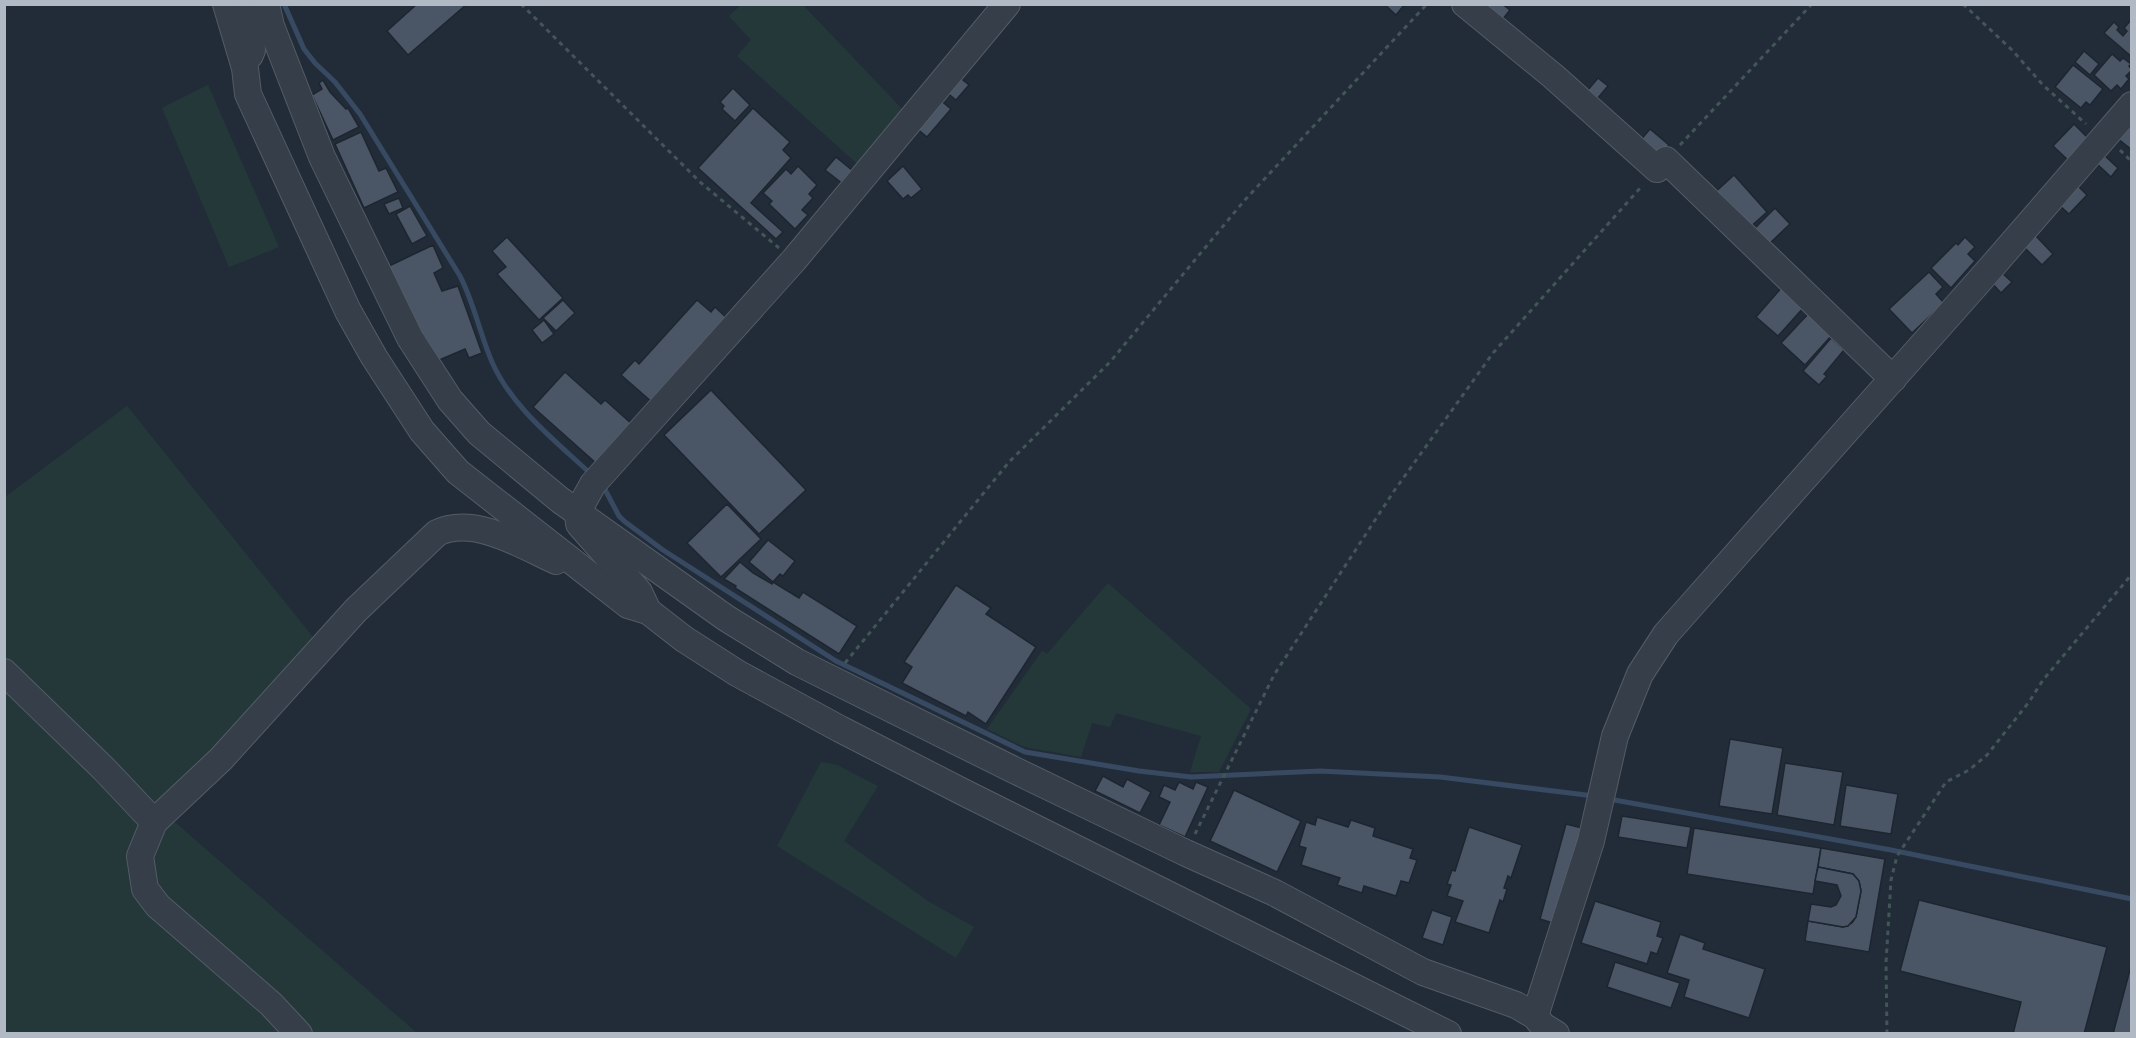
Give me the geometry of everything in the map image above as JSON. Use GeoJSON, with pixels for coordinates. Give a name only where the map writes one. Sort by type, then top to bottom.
{"type":"FeatureCollection","features":[{"type":"Feature","properties":{"kind":"street"},"geometry":{"type":"LineString","coordinates":[[226,4],[244,68],[248,94],[348,310],[404,405],[432,445],[458,472],[585,569],[628,605],[648,611],[684,639],[779,697],[965,793],[1448,1034]]}},
{"type":"Feature","properties":{"kind":"street"},"geometry":{"type":"LineString","coordinates":[[244,68],[252,50],[249,4]]}},
{"type":"Feature","properties":{"kind":"street"},"geometry":{"type":"LineString","coordinates":[[266,4],[272,27],[322,157],[410,338],[450,400],[479,433],[560,500],[726,618],[797,662],[1186,853],[1275,893],[1423,972],[1515,1005],[1535,1016],[1543,1026],[1556,1034]]}},
{"type":"Feature","properties":{"kind":"street"},"geometry":{"type":"LineString","coordinates":[[648,611],[639,592],[579,524],[578,511],[598,479],[794,260],[1007,4]]}},
{"type":"Feature","properties":{"kind":"street"},"geometry":{"type":"LineString","coordinates":[[1465,4],[1662,164],[1893,379]]}},
{"type":"Feature","properties":{"kind":"street"},"geometry":{"type":"LineString","coordinates":[[1535,1016],[1591,841],[1615,736],[1640,674],[1666,634],[1893,379],[2102,136],[2132,105]]}},
{"type":"Feature","properties":{"kind":"street"},"geometry":{"type":"LineString","coordinates":[[299,1034],[271,1004],[158,906],[145,889],[140,856],[154,822],[221,759],[356,610],[437,532],[453,527],[470,527],[507,539],[564,565],[585,569]]}},
{"type":"Feature","properties":{"kind":"street"},"geometry":{"type":"LineString","coordinates":[[4,672],[104,769],[154,822]]}},
{"type":"Feature","properties":{"kind":"path"},"geometry":{"type":"LineString","coordinates":[[521,4],[700,182],[794,260]]}},
{"type":"Feature","properties":{"kind":"path"},"geometry":{"type":"LineString","coordinates":[[847,660],[1009,462],[1110,362],[1244,201],[1427,4]]}},
{"type":"Feature","properties":{"kind":"path"},"geometry":{"type":"LineString","coordinates":[[1186,853],[1274,675],[1394,491],[1479,371],[1662,164],[1812,4]]}},
{"type":"Feature","properties":{"kind":"path"},"geometry":{"type":"LineString","coordinates":[[1963,4],[2012,50],[2072,112],[2102,136],[2108,138],[2132,162]]}},
{"type":"Feature","properties":{"kind":"path"},"geometry":{"type":"LineString","coordinates":[[1887,1034],[1886,963],[1891,880],[1898,856],[1946,782],[1968,770],[1987,755],[2029,702],[2043,680],[2132,574]]}},
{"type":"Feature","properties":{"kind":"green space"},"geometry":{"type":"Polygon","coordinates":[[[741,5],[803,5],[906,113],[862,168],[737,56],[751,40],[729,16],[741,5]]]}},
{"type":"Feature","properties":{"kind":"green space"},"geometry":{"type":"Polygon","coordinates":[[[208,85],[279,247],[229,267],[162,108],[208,85]]]}},
{"type":"Feature","properties":{"kind":"green space"},"geometry":{"type":"Polygon","coordinates":[[[127,406],[317,642],[169,817],[417,1033],[5,1034],[5,497],[127,406]]]}},
{"type":"Feature","properties":{"kind":"green space"},"geometry":{"type":"Polygon","coordinates":[[[1108,583],[1251,709],[1219,772],[1190,772],[1201,736],[1116,713],[1110,727],[1092,723],[1081,757],[1024,747],[987,729],[1042,651],[1047,654],[1108,583]]]}},
{"type":"Feature","properties":{"kind":"green space"},"geometry":{"type":"Polygon","coordinates":[[[821,762],[837,765],[878,786],[844,841],[928,901],[974,927],[956,958],[777,846],[821,762]]]}},
{"type":"Feature","properties":{"kind":"building"},"geometry":{"type":"Polygon","coordinates":[[[417,4],[467,4],[408,55],[387,31],[417,4]]]}},
{"type":"Feature","properties":{"kind":"building"},"geometry":{"type":"Polygon","coordinates":[[[1384,4],[1405,4],[1396,15],[1384,4]]]}},
{"type":"Feature","properties":{"kind":"building"},"geometry":{"type":"Polygon","coordinates":[[[1485,4],[1502,4],[1510,10],[1499,24],[1485,4]]]}},
{"type":"Feature","properties":{"kind":"building"},"geometry":{"type":"Polygon","coordinates":[[[2132,19],[2132,57],[2104,33],[2114,22],[2119,27],[2117,30],[2123,36],[2127,31],[2124,28],[2132,19]]]}},
{"type":"Feature","properties":{"kind":"building"},"geometry":{"type":"Polygon","coordinates":[[[2084,51],[2099,64],[2090,75],[2075,62],[2084,51]]]}},
{"type":"Feature","properties":{"kind":"building"},"geometry":{"type":"Polygon","coordinates":[[[2112,54],[2120,61],[2123,58],[2131,64],[2129,66],[2132,70],[2126,76],[2129,79],[2121,89],[2117,85],[2111,91],[2094,75],[2112,54]]]}},
{"type":"Feature","properties":{"kind":"building"},"geometry":{"type":"Polygon","coordinates":[[[2073,65],[2103,89],[2090,105],[2086,102],[2081,108],[2055,87],[2073,65]]]}},
{"type":"Feature","properties":{"kind":"building"},"geometry":{"type":"Polygon","coordinates":[[[958,76],[969,85],[956,100],[945,91],[958,76]]]}},
{"type":"Feature","properties":{"kind":"building"},"geometry":{"type":"Polygon","coordinates":[[[1598,78],[1608,86],[1597,99],[1587,91],[1598,78]]]}},
{"type":"Feature","properties":{"kind":"building"},"geometry":{"type":"Polygon","coordinates":[[[323,80],[330,92],[346,109],[348,108],[359,127],[333,140],[312,95],[322,89],[319,83],[323,80]]]}},
{"type":"Feature","properties":{"kind":"building"},"geometry":{"type":"Polygon","coordinates":[[[733,88],[750,105],[735,121],[722,109],[724,106],[720,102],[733,88]]]}},
{"type":"Feature","properties":{"kind":"building"},"geometry":{"type":"Polygon","coordinates":[[[939,99],[951,109],[927,137],[915,127],[939,99]]]}},
{"type":"Feature","properties":{"kind":"building"},"geometry":{"type":"Polygon","coordinates":[[[753,108],[790,142],[783,150],[791,158],[751,203],[783,232],[776,239],[698,168],[753,108]]]}},
{"type":"Feature","properties":{"kind":"building"},"geometry":{"type":"Polygon","coordinates":[[[2132,121],[2132,150],[2117,138],[2132,121]]]}},
{"type":"Feature","properties":{"kind":"building"},"geometry":{"type":"Polygon","coordinates":[[[2074,124],[2089,139],[2069,161],[2053,146],[2074,124]]]}},
{"type":"Feature","properties":{"kind":"building"},"geometry":{"type":"Polygon","coordinates":[[[1650,129],[1669,145],[1657,158],[1639,142],[1650,129]]]}},
{"type":"Feature","properties":{"kind":"building"},"geometry":{"type":"Polygon","coordinates":[[[361,132],[379,171],[386,168],[398,192],[364,208],[335,144],[361,132]]]}},
{"type":"Feature","properties":{"kind":"building"},"geometry":{"type":"Polygon","coordinates":[[[2104,155],[2118,168],[2111,177],[2096,163],[2104,155]]]}},
{"type":"Feature","properties":{"kind":"building"},"geometry":{"type":"Polygon","coordinates":[[[836,157],[853,171],[843,184],[825,170],[836,157]]]}},
{"type":"Feature","properties":{"kind":"building"},"geometry":{"type":"Polygon","coordinates":[[[798,166],[817,185],[809,194],[813,198],[802,210],[808,215],[795,229],[769,204],[772,201],[763,193],[786,169],[791,174],[798,166]]]}},
{"type":"Feature","properties":{"kind":"building"},"geometry":{"type":"Polygon","coordinates":[[[903,166],[922,189],[911,198],[908,195],[903,199],[887,181],[903,166]]]}},
{"type":"Feature","properties":{"kind":"building"},"geometry":{"type":"Polygon","coordinates":[[[1734,175],[1767,212],[1748,229],[1712,195],[1734,175]]]}},
{"type":"Feature","properties":{"kind":"building"},"geometry":{"type":"Polygon","coordinates":[[[2078,186],[2087,195],[2069,214],[2059,205],[2078,186]]]}},
{"type":"Feature","properties":{"kind":"building"},"geometry":{"type":"Polygon","coordinates":[[[399,198],[403,208],[389,214],[384,204],[399,198]]]}},
{"type":"Feature","properties":{"kind":"building"},"geometry":{"type":"Polygon","coordinates":[[[410,206],[427,236],[412,244],[396,214],[410,206]]]}},
{"type":"Feature","properties":{"kind":"building"},"geometry":{"type":"Polygon","coordinates":[[[1775,208],[1790,224],[1765,248],[1750,233],[1775,208]]]}},
{"type":"Feature","properties":{"kind":"building"},"geometry":{"type":"Polygon","coordinates":[[[2035,235],[2053,254],[2042,265],[2024,247],[2035,235]]]}},
{"type":"Feature","properties":{"kind":"building"},"geometry":{"type":"Polygon","coordinates":[[[507,237],[563,298],[539,320],[497,274],[506,267],[492,251],[507,237]]]}},
{"type":"Feature","properties":{"kind":"building"},"geometry":{"type":"Polygon","coordinates":[[[1965,237],[1975,247],[1968,254],[1975,261],[1951,288],[1931,268],[1965,237]]]}},
{"type":"Feature","properties":{"kind":"building"},"geometry":{"type":"Polygon","coordinates":[[[433,245],[443,268],[434,273],[442,291],[458,286],[482,353],[469,358],[465,349],[437,361],[426,346],[389,266],[433,245]]]}},
{"type":"Feature","properties":{"kind":"building"},"geometry":{"type":"Polygon","coordinates":[[[2000,271],[2012,282],[2001,293],[1990,281],[2000,271]]]}},
{"type":"Feature","properties":{"kind":"building"},"geometry":{"type":"Polygon","coordinates":[[[1929,272],[1943,287],[1936,294],[1944,303],[1912,333],[1889,309],[1929,272]]]}},
{"type":"Feature","properties":{"kind":"building"},"geometry":{"type":"Polygon","coordinates":[[[1783,286],[1805,306],[1778,336],[1756,317],[1783,286]]]}},
{"type":"Feature","properties":{"kind":"building"},"geometry":{"type":"Polygon","coordinates":[[[563,300],[575,313],[556,331],[543,318],[563,300]]]}},
{"type":"Feature","properties":{"kind":"building"},"geometry":{"type":"Polygon","coordinates":[[[697,300],[711,312],[715,307],[729,320],[653,403],[621,375],[635,360],[639,364],[697,300]]]}},
{"type":"Feature","properties":{"kind":"building"},"geometry":{"type":"Polygon","coordinates":[[[1809,313],[1832,335],[1805,365],[1781,343],[1809,313]]]}},
{"type":"Feature","properties":{"kind":"building"},"geometry":{"type":"Polygon","coordinates":[[[544,320],[554,334],[542,343],[532,330],[544,320]]]}},
{"type":"Feature","properties":{"kind":"building"},"geometry":{"type":"Polygon","coordinates":[[[1831,338],[1844,350],[1824,374],[1827,376],[1819,385],[1803,371],[1831,338]]]}},
{"type":"Feature","properties":{"kind":"building"},"geometry":{"type":"Polygon","coordinates":[[[565,372],[601,404],[605,400],[633,425],[597,464],[533,407],[565,372]]]}},
{"type":"Feature","properties":{"kind":"building"},"geometry":{"type":"Polygon","coordinates":[[[711,390],[806,490],[759,534],[664,435],[711,390]]]}},
{"type":"Feature","properties":{"kind":"building"},"geometry":{"type":"Polygon","coordinates":[[[727,504],[761,539],[721,577],[687,543],[727,504]]]}},
{"type":"Feature","properties":{"kind":"building"},"geometry":{"type":"Polygon","coordinates":[[[768,540],[795,561],[783,576],[780,574],[773,582],[749,562],[768,540]]]}},
{"type":"Feature","properties":{"kind":"building"},"geometry":{"type":"Polygon","coordinates":[[[740,562],[772,584],[773,582],[799,598],[803,592],[857,626],[839,654],[724,579],[740,562]]]}},
{"type":"Feature","properties":{"kind":"building"},"geometry":{"type":"Polygon","coordinates":[[[956,585],[991,608],[986,614],[1036,647],[986,724],[968,712],[966,716],[902,683],[912,667],[904,662],[956,585]]]}},
{"type":"Feature","properties":{"kind":"building"},"geometry":{"type":"Polygon","coordinates":[[[1730,739],[1783,748],[1772,814],[1719,806],[1730,739]]]}},
{"type":"Feature","properties":{"kind":"building"},"geometry":{"type":"Polygon","coordinates":[[[1785,763],[1843,772],[1834,825],[1777,815],[1785,763]]]}},
{"type":"Feature","properties":{"kind":"building"},"geometry":{"type":"Polygon","coordinates":[[[1103,776],[1123,787],[1127,779],[1151,792],[1140,813],[1095,791],[1103,776]]]}},
{"type":"Feature","properties":{"kind":"building"},"geometry":{"type":"Polygon","coordinates":[[[1179,782],[1193,789],[1196,782],[1208,787],[1185,837],[1159,825],[1170,802],[1159,797],[1164,785],[1175,790],[1179,782]]]}},
{"type":"Feature","properties":{"kind":"building"},"geometry":{"type":"Polygon","coordinates":[[[1846,785],[1898,794],[1891,834],[1840,826],[1846,785]]]}},
{"type":"Feature","properties":{"kind":"building"},"geometry":{"type":"Polygon","coordinates":[[[1234,790],[1301,821],[1277,872],[1210,841],[1234,790]]]}},
{"type":"Feature","properties":{"kind":"building"},"geometry":{"type":"Polygon","coordinates":[[[1622,816],[1691,827],[1687,848],[1618,837],[1622,816]]]}},
{"type":"Feature","properties":{"kind":"building"},"geometry":{"type":"Polygon","coordinates":[[[1317,817],[1348,827],[1351,820],[1375,828],[1373,836],[1413,849],[1410,858],[1417,860],[1409,883],[1401,881],[1396,896],[1364,886],[1362,893],[1337,885],[1340,878],[1301,865],[1306,848],[1299,846],[1306,822],[1315,825],[1317,817]]]}},
{"type":"Feature","properties":{"kind":"building"},"geometry":{"type":"Polygon","coordinates":[[[1566,824],[1582,828],[1556,924],[1540,919],[1566,824]]]}},
{"type":"Feature","properties":{"kind":"building"},"geometry":{"type":"Polygon","coordinates":[[[1469,827],[1522,845],[1511,878],[1508,876],[1504,888],[1507,889],[1503,902],[1500,900],[1489,933],[1455,922],[1463,901],[1447,896],[1451,885],[1447,884],[1452,870],[1455,871],[1469,827]]]}},
{"type":"Feature","properties":{"kind":"building"},"geometry":{"type":"Polygon","coordinates":[[[1694,828],[1821,848],[1813,894],[1687,874],[1694,828]]]}},
{"type":"Feature","properties":{"kind":"building"},"geometry":{"type":"Polygon","coordinates":[[[1821,848],[1885,859],[1869,952],[1805,941],[1808,921],[1843,927],[1852,923],[1856,917],[1861,891],[1859,881],[1853,874],[1818,867],[1821,848]]]}},
{"type":"Feature","properties":{"kind":"building"},"geometry":{"type":"Polygon","coordinates":[[[1818,867],[1853,874],[1859,881],[1861,891],[1856,917],[1848,926],[1808,921],[1811,904],[1831,907],[1836,905],[1841,896],[1837,885],[1815,881],[1818,867]]]}},
{"type":"Feature","properties":{"kind":"building"},"geometry":{"type":"Polygon","coordinates":[[[1919,900],[2107,947],[2084,1034],[2013,1034],[2021,1002],[1900,971],[1919,900]]]}},
{"type":"Feature","properties":{"kind":"building"},"geometry":{"type":"Polygon","coordinates":[[[1595,901],[1661,922],[1657,936],[1663,938],[1657,954],[1651,952],[1647,964],[1581,943],[1595,901]]]}},
{"type":"Feature","properties":{"kind":"building"},"geometry":{"type":"Polygon","coordinates":[[[1432,910],[1452,917],[1443,945],[1422,938],[1432,910]]]}},
{"type":"Feature","properties":{"kind":"building"},"geometry":{"type":"Polygon","coordinates":[[[1680,934],[1705,943],[1703,949],[1765,969],[1749,1018],[1684,997],[1689,980],[1667,973],[1680,934]]]}},
{"type":"Feature","properties":{"kind":"building"},"geometry":{"type":"Polygon","coordinates":[[[1615,962],[1680,983],[1671,1008],[1607,987],[1615,962]]]}},
{"type":"Feature","properties":{"kind":"building"},"geometry":{"type":"Polygon","coordinates":[[[2132,962],[2132,1034],[2113,1034],[2132,962]]]}},
{"type":"Feature","properties":{"kind":"waterway"},"geometry":{"type":"LineString","coordinates":[[284,4],[304,49],[335,82],[360,114],[460,276],[492,362],[501,379],[536,424],[593,476]]}},
{"type":"Feature","properties":{"kind":"waterway"},"geometry":{"type":"LineString","coordinates":[[602,484],[624,521],[663,550],[836,661],[1025,752],[1139,771],[1191,777],[1320,771],[1440,777],[1594,796]]}},
{"type":"Feature","properties":{"kind":"waterway"},"geometry":{"type":"LineString","coordinates":[[1609,799],[1891,850],[2132,899]]}}]}
